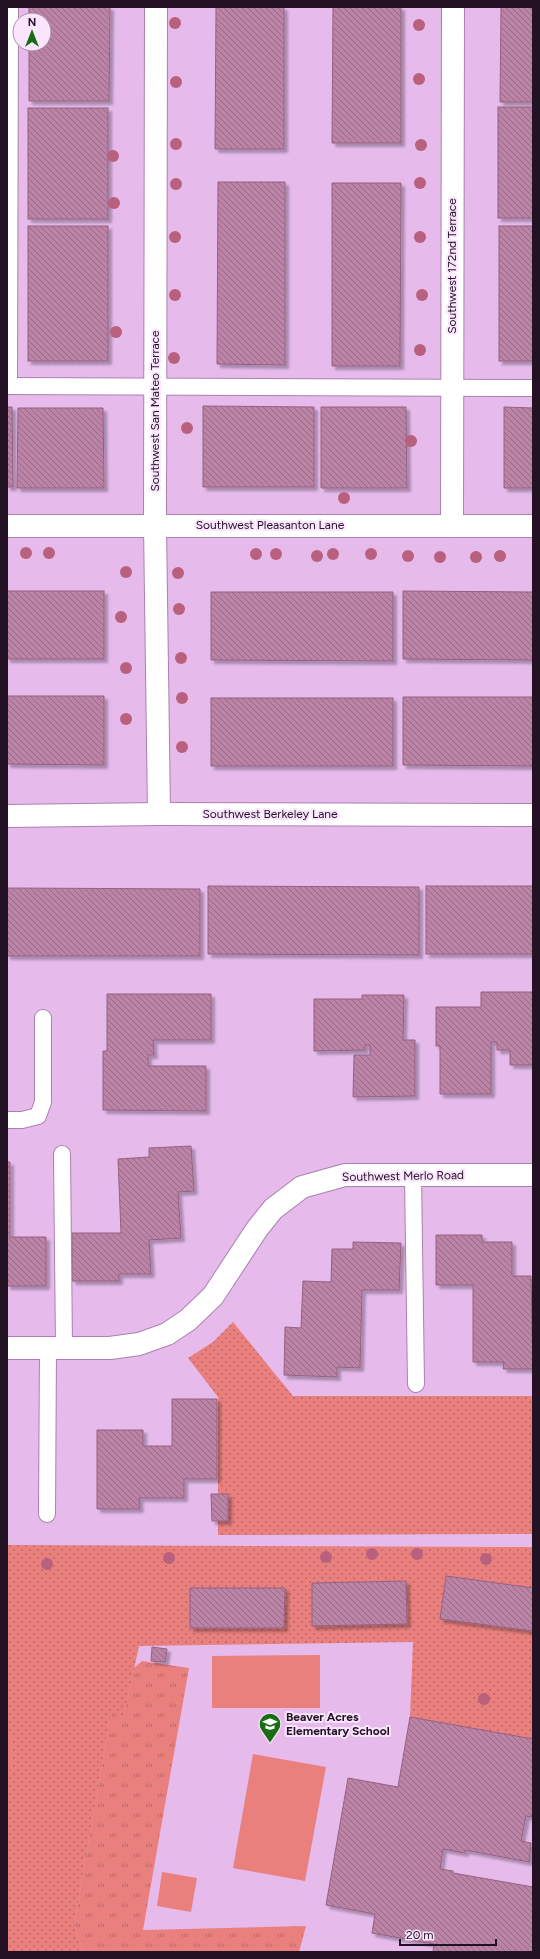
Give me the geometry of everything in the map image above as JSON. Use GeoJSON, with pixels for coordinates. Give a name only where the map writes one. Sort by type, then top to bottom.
{"type":"FeatureCollection","features":[{"type":"Feature","properties":{"kind":"street","name":"Southwest San Mateo Terrace"},"geometry":{"type":"LineString","coordinates":[[156,7],[155,525],[159,814]]}},
{"type":"Feature","properties":{"kind":"street","name":"Southwest 172nd Terrace"},"geometry":{"type":"LineString","coordinates":[[452,526],[453,7]]}},
{"type":"Feature","properties":{"kind":"street","name":"Southwest Pleasanton Lane"},"geometry":{"type":"LineString","coordinates":[[7,526],[533,526]]}},
{"type":"Feature","properties":{"kind":"street","name":"Southwest Berkeley Lane"},"geometry":{"type":"LineString","coordinates":[[7,816],[159,814],[533,815]]}},
{"type":"Feature","properties":{"kind":"street","name":"Southwest Merlo Road"},"geometry":{"type":"LineString","coordinates":[[7,1348],[110,1348],[132,1345],[167,1334],[188,1320],[214,1296],[257,1229],[274,1209],[302,1187],[345,1175],[533,1175]]}},
{"type":"Feature","properties":{"kind":"lane"},"geometry":{"type":"LineString","coordinates":[[10,7],[8,386],[533,388]]}},
{"type":"Feature","properties":{"kind":"lane"},"geometry":{"type":"LineString","coordinates":[[7,1120],[22,1120],[38,1116],[43,1102],[43,1018]]}},
{"type":"Feature","properties":{"kind":"lane"},"geometry":{"type":"LineString","coordinates":[[47,1514],[56,1348],[62,1154]]}},
{"type":"Feature","properties":{"kind":"lane"},"geometry":{"type":"LineString","coordinates":[[413,1175],[416,1384]]}},
{"type":"Feature","properties":{"kind":"green space"},"geometry":{"type":"Polygon","coordinates":[[[233,1322],[293,1396],[533,1396],[533,1534],[218,1535],[218,1397],[188,1358],[213,1342],[233,1322]]]}},
{"type":"Feature","properties":{"kind":"green space"},"geometry":{"type":"Polygon","coordinates":[[[7,1545],[533,1547],[533,1588],[446,1576],[440,1619],[533,1631],[533,1739],[410,1717],[413,1642],[139,1646],[124,1716],[111,1714],[74,1925],[83,1952],[7,1952],[7,1545]],[[406,1581],[312,1583],[313,1625],[406,1581]],[[190,1588],[190,1628],[284,1628],[284,1588],[190,1588]]]}},
{"type":"Feature","properties":{"kind":"green space"},"geometry":{"type":"Polygon","coordinates":[[[320,1655],[320,1708],[212,1708],[212,1656],[320,1655]]]}},
{"type":"Feature","properties":{"kind":"green space"},"geometry":{"type":"Polygon","coordinates":[[[142,1661],[189,1668],[143,1930],[306,1926],[299,1952],[83,1952],[74,1925],[111,1713],[124,1715],[134,1668],[142,1661]]]}},
{"type":"Feature","properties":{"kind":"green space"},"geometry":{"type":"Polygon","coordinates":[[[7,1733],[14,1734],[7,1799],[7,1733]]]}},
{"type":"Feature","properties":{"kind":"green space"},"geometry":{"type":"Polygon","coordinates":[[[253,1754],[326,1767],[305,1881],[233,1868],[253,1754]]]}},
{"type":"Feature","properties":{"kind":"green space"},"geometry":{"type":"Polygon","coordinates":[[[162,1872],[197,1878],[191,1912],[157,1906],[162,1872]]]}},
{"type":"Feature","properties":{"kind":"building"},"geometry":{"type":"Polygon","coordinates":[[[29,7],[110,7],[109,101],[29,101],[29,52],[52,52],[52,12],[29,12],[29,7]]]}},
{"type":"Feature","properties":{"kind":"building"},"geometry":{"type":"Polygon","coordinates":[[[216,7],[284,7],[284,149],[215,149],[216,7]]]}},
{"type":"Feature","properties":{"kind":"building"},"geometry":{"type":"Polygon","coordinates":[[[333,7],[401,7],[401,143],[332,143],[333,7]]]}},
{"type":"Feature","properties":{"kind":"building"},"geometry":{"type":"Polygon","coordinates":[[[501,7],[533,7],[533,102],[500,102],[501,7]]]}},
{"type":"Feature","properties":{"kind":"building"},"geometry":{"type":"Polygon","coordinates":[[[498,107],[533,107],[533,218],[498,218],[498,107]]]}},
{"type":"Feature","properties":{"kind":"building"},"geometry":{"type":"Polygon","coordinates":[[[28,108],[108,108],[108,219],[28,219],[28,108]]]}},
{"type":"Feature","properties":{"kind":"building"},"geometry":{"type":"Polygon","coordinates":[[[218,182],[285,182],[285,365],[217,364],[218,182]]]}},
{"type":"Feature","properties":{"kind":"building"},"geometry":{"type":"Polygon","coordinates":[[[332,183],[401,183],[400,366],[332,366],[332,183]]]}},
{"type":"Feature","properties":{"kind":"building"},"geometry":{"type":"Polygon","coordinates":[[[28,226],[108,226],[108,361],[28,361],[28,226]]]}},
{"type":"Feature","properties":{"kind":"building"},"geometry":{"type":"Polygon","coordinates":[[[499,226],[533,226],[533,361],[499,361],[499,226]]]}},
{"type":"Feature","properties":{"kind":"building"},"geometry":{"type":"Polygon","coordinates":[[[203,406],[314,407],[314,487],[203,487],[203,406]]]}},
{"type":"Feature","properties":{"kind":"building"},"geometry":{"type":"Polygon","coordinates":[[[7,407],[12,407],[13,487],[7,487],[7,407]]]}},
{"type":"Feature","properties":{"kind":"building"},"geometry":{"type":"Polygon","coordinates":[[[321,407],[406,407],[407,488],[321,488],[321,407]]]}},
{"type":"Feature","properties":{"kind":"building"},"geometry":{"type":"Polygon","coordinates":[[[504,407],[533,408],[533,488],[504,488],[504,407]]]}},
{"type":"Feature","properties":{"kind":"building"},"geometry":{"type":"Polygon","coordinates":[[[18,408],[103,408],[104,488],[17,488],[18,408]]]}},
{"type":"Feature","properties":{"kind":"building"},"geometry":{"type":"Polygon","coordinates":[[[7,591],[104,591],[104,659],[7,659],[7,591]]]}},
{"type":"Feature","properties":{"kind":"building"},"geometry":{"type":"Polygon","coordinates":[[[403,591],[533,592],[533,660],[403,659],[403,591]]]}},
{"type":"Feature","properties":{"kind":"building"},"geometry":{"type":"Polygon","coordinates":[[[211,592],[393,592],[393,661],[211,660],[211,592]]]}},
{"type":"Feature","properties":{"kind":"building"},"geometry":{"type":"Polygon","coordinates":[[[7,696],[104,696],[104,765],[7,764],[7,696]]]}},
{"type":"Feature","properties":{"kind":"building"},"geometry":{"type":"Polygon","coordinates":[[[403,697],[533,697],[533,766],[403,765],[403,697]]]}},
{"type":"Feature","properties":{"kind":"building"},"geometry":{"type":"Polygon","coordinates":[[[211,698],[393,698],[393,766],[211,766],[211,698]]]}},
{"type":"Feature","properties":{"kind":"building"},"geometry":{"type":"Polygon","coordinates":[[[208,886],[419,887],[419,955],[208,954],[208,886]]]}},
{"type":"Feature","properties":{"kind":"building"},"geometry":{"type":"Polygon","coordinates":[[[426,886],[533,886],[533,954],[426,954],[426,886]]]}},
{"type":"Feature","properties":{"kind":"building"},"geometry":{"type":"Polygon","coordinates":[[[7,888],[200,889],[200,956],[7,956],[7,888]]]}},
{"type":"Feature","properties":{"kind":"building"},"geometry":{"type":"Polygon","coordinates":[[[481,992],[533,992],[533,1065],[510,1065],[510,1050],[497,1050],[497,1042],[491,1042],[491,1094],[440,1094],[440,1046],[436,1046],[436,1007],[481,1007],[481,992]]]}},
{"type":"Feature","properties":{"kind":"building"},"geometry":{"type":"Polygon","coordinates":[[[107,994],[211,994],[211,1040],[153,1040],[154,1055],[148,1055],[148,1066],[206,1066],[206,1111],[103,1110],[103,1051],[107,1051],[107,994]]]}},
{"type":"Feature","properties":{"kind":"building"},"geometry":{"type":"Polygon","coordinates":[[[362,995],[404,995],[403,1040],[415,1040],[415,1096],[353,1097],[354,1055],[370,1055],[370,1045],[365,1045],[365,1050],[314,1051],[314,999],[362,999],[362,995]]]}},
{"type":"Feature","properties":{"kind":"building"},"geometry":{"type":"Polygon","coordinates":[[[191,1146],[194,1191],[178,1192],[181,1238],[149,1240],[151,1274],[119,1274],[119,1281],[72,1281],[72,1233],[121,1233],[118,1159],[149,1157],[149,1148],[191,1146]]]}},
{"type":"Feature","properties":{"kind":"building"},"geometry":{"type":"Polygon","coordinates":[[[7,1162],[10,1162],[10,1237],[46,1237],[46,1286],[7,1286],[7,1162]]]}},
{"type":"Feature","properties":{"kind":"building"},"geometry":{"type":"Polygon","coordinates":[[[436,1235],[482,1235],[482,1242],[512,1242],[512,1276],[531,1276],[533,1369],[503,1369],[504,1362],[473,1362],[473,1285],[436,1285],[436,1235]]]}},
{"type":"Feature","properties":{"kind":"building"},"geometry":{"type":"Polygon","coordinates":[[[353,1242],[401,1243],[399,1290],[362,1290],[360,1368],[337,1367],[337,1377],[284,1375],[285,1327],[301,1328],[303,1281],[331,1282],[332,1249],[353,1249],[353,1242]]]}},
{"type":"Feature","properties":{"kind":"building"},"geometry":{"type":"Polygon","coordinates":[[[172,1399],[217,1399],[217,1479],[184,1479],[184,1498],[139,1498],[140,1509],[97,1509],[97,1430],[143,1430],[143,1446],[172,1446],[172,1399]]]}},
{"type":"Feature","properties":{"kind":"building"},"geometry":{"type":"Polygon","coordinates":[[[211,1494],[228,1494],[228,1521],[212,1521],[211,1494]]]}},
{"type":"Feature","properties":{"kind":"building"},"geometry":{"type":"Polygon","coordinates":[[[446,1576],[533,1588],[533,1631],[440,1619],[446,1576]]]}},
{"type":"Feature","properties":{"kind":"building"},"geometry":{"type":"Polygon","coordinates":[[[406,1581],[407,1624],[312,1626],[312,1583],[406,1581]]]}},
{"type":"Feature","properties":{"kind":"building"},"geometry":{"type":"Polygon","coordinates":[[[190,1588],[285,1588],[284,1628],[190,1628],[190,1588]]]}},
{"type":"Feature","properties":{"kind":"building"},"geometry":{"type":"Polygon","coordinates":[[[152,1647],[167,1649],[165,1662],[151,1661],[152,1647]]]}},
{"type":"Feature","properties":{"kind":"building"},"geometry":{"type":"Polygon","coordinates":[[[410,1717],[533,1739],[533,1817],[526,1816],[521,1841],[531,1843],[529,1862],[465,1850],[465,1853],[443,1849],[440,1869],[453,1871],[453,1873],[533,1887],[533,1952],[433,1952],[434,1944],[372,1933],[375,1914],[326,1905],[348,1778],[398,1787],[410,1717]]]}},
{"type":"Feature","properties":{"kind":"place","name":"Beaver Acres Elementary School"},"geometry":{"type":"Point","coordinates":[270,1744]}}]}
